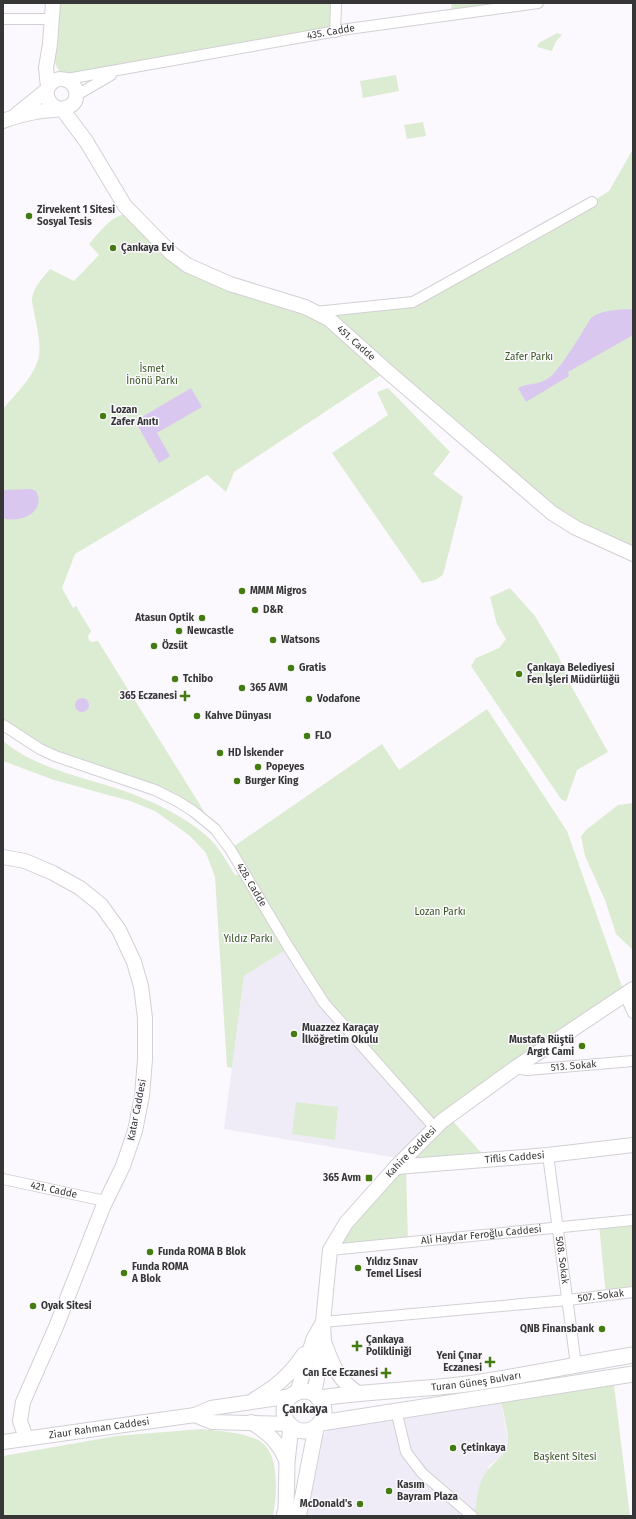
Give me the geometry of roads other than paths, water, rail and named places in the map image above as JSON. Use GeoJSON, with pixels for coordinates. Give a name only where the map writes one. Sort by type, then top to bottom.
{"type":"FeatureCollection","features":[{"type":"Feature","properties":{"kind":"main road"},"geometry":{"type":"LineString","coordinates":[[53,3],[50,44],[46,68],[48,100],[53,106],[61,109],[86,141]]}},
{"type":"Feature","properties":{"kind":"main road"},"geometry":{"type":"LineString","coordinates":[[50,44],[54,63],[58,70],[75,86],[78,116],[86,141]]}},
{"type":"Feature","properties":{"kind":"main road"},"geometry":{"type":"LineString","coordinates":[[7,119],[48,88],[54,81],[57,79],[66,79]]}},
{"type":"Feature","properties":{"kind":"main road"},"geometry":{"type":"LineString","coordinates":[[7,119],[35,112],[61,109],[73,104],[77,96]]}},
{"type":"Feature","properties":{"kind":"main road","name":"451. Cadde"},"geometry":{"type":"LineString","coordinates":[[86,141],[125,206],[172,253],[187,265],[230,284],[305,307],[329,319],[552,513],[576,528],[633,554]]}},
{"type":"Feature","properties":{"kind":"main road","name":"Katar Caddesi"},"geometry":{"type":"LineString","coordinates":[[3,857],[25,861],[53,873],[80,888],[101,904],[119,930],[134,962],[141,986],[145,1018],[145,1059],[142,1096],[135,1131],[123,1166],[105,1201],[56,1327],[23,1402],[20,1421],[26,1438]]}},
{"type":"Feature","properties":{"kind":"main road","name":"Kahire Caddesi"},"geometry":{"type":"LineString","coordinates":[[318,1341],[323,1322],[330,1250],[346,1223],[396,1167],[435,1128],[474,1097],[515,1068],[630,993]]}},
{"type":"Feature","properties":{"kind":"main road","name":"Tiflis Caddesi"},"geometry":{"type":"LineString","coordinates":[[396,1167],[633,1145]]}},
{"type":"Feature","properties":{"kind":"main road"},"geometry":{"type":"LineString","coordinates":[[318,1341],[338,1374],[347,1386],[355,1393],[348,1398],[346,1403],[347,1410],[350,1415],[354,1417]]}},
{"type":"Feature","properties":{"kind":"main road"},"geometry":{"type":"LineString","coordinates":[[284,1516],[286,1509],[287,1462],[290,1425],[285,1412],[285,1406],[294,1395],[318,1341]]}},
{"type":"Feature","properties":{"kind":"main road"},"geometry":{"type":"LineString","coordinates":[[316,1396],[318,1341]]}},
{"type":"Feature","properties":{"kind":"main road"},"geometry":{"type":"LineString","coordinates":[[249,1402],[284,1380],[318,1341]]}},
{"type":"Feature","properties":{"kind":"main road","name":"Turan Güneş Bulvarı"},"geometry":{"type":"LineString","coordinates":[[316,1396],[468,1384],[633,1355]]}},
{"type":"Feature","properties":{"kind":"main road","name":"Turan Güneş Bulvarı"},"geometry":{"type":"LineString","coordinates":[[318,1425],[396,1410],[500,1396],[633,1374]]}},
{"type":"Feature","properties":{"kind":"main road"},"geometry":{"type":"LineString","coordinates":[[294,1395],[308,1392],[316,1396],[322,1403],[324,1410],[324,1417],[318,1425],[298,1516]]}},
{"type":"Feature","properties":{"kind":"main road","name":"Ziaur Rahman Caddesi"},"geometry":{"type":"LineString","coordinates":[[3,1442],[195,1415],[211,1408],[294,1395]]}},
{"type":"Feature","properties":{"kind":"main road","name":"Ziaur Rahman Caddesi"},"geometry":{"type":"LineString","coordinates":[[195,1415],[212,1422],[251,1422],[290,1425]]}},
{"type":"Feature","properties":{"kind":"main road"},"geometry":{"type":"LineString","coordinates":[[251,1422],[268,1433],[278,1443],[287,1462]]}},
{"type":"Feature","properties":{"kind":"main road"},"geometry":{"type":"LineString","coordinates":[[290,1425],[304,1431],[318,1425]]}},
{"type":"Feature","properties":{"kind":"street"},"geometry":{"type":"LineString","coordinates":[[334,32],[336,3]]}},
{"type":"Feature","properties":{"kind":"street","name":"435. Cadde"},"geometry":{"type":"LineString","coordinates":[[66,79],[334,32],[538,3]]}},
{"type":"Feature","properties":{"kind":"street"},"geometry":{"type":"LineString","coordinates":[[3,19],[52,18]]}},
{"type":"Feature","properties":{"kind":"street"},"geometry":{"type":"LineString","coordinates":[[77,96],[98,82],[125,68]]}},
{"type":"Feature","properties":{"kind":"street"},"geometry":{"type":"LineString","coordinates":[[315,312],[413,302],[592,202]]}},
{"type":"Feature","properties":{"kind":"street","name":"428. Cadde"},"geometry":{"type":"LineString","coordinates":[[3,726],[40,749],[55,756],[161,793],[193,811],[215,829],[230,849],[289,948],[324,1003],[435,1128]]}},
{"type":"Feature","properties":{"kind":"street"},"geometry":{"type":"LineString","coordinates":[[630,993],[633,1013]]}},
{"type":"Feature","properties":{"kind":"street","name":"513. Sokak"},"geometry":{"type":"LineString","coordinates":[[515,1068],[528,1070],[633,1061]]}},
{"type":"Feature","properties":{"kind":"street","name":"508. Sokak"},"geometry":{"type":"LineString","coordinates":[[548,1154],[576,1365]]}},
{"type":"Feature","properties":{"kind":"street","name":"421. Cadde"},"geometry":{"type":"LineString","coordinates":[[3,1179],[105,1201]]}},
{"type":"Feature","properties":{"kind":"street","name":"Ali Haydar Feroğlu Caddesi"},"geometry":{"type":"LineString","coordinates":[[330,1250],[633,1220]]}},
{"type":"Feature","properties":{"kind":"street","name":"507. Sokak"},"geometry":{"type":"LineString","coordinates":[[323,1322],[568,1300],[633,1292]]}},
{"type":"Feature","properties":{"kind":"street"},"geometry":{"type":"LineString","coordinates":[[396,1410],[406,1452],[422,1473],[472,1516]]}},
{"type":"Feature","properties":{"kind":"place","name":"Zirvekent 1 Sitesi Sosyal Tesis"},"geometry":{"type":"Point","coordinates":[29,216]}},
{"type":"Feature","properties":{"kind":"place","name":"Çankaya Evi"},"geometry":{"type":"Point","coordinates":[113,248]}},
{"type":"Feature","properties":{"kind":"place","name":"Lozan Zafer Anıtı"},"geometry":{"type":"Point","coordinates":[103,416]}},
{"type":"Feature","properties":{"kind":"place","name":"MMM Migros"},"geometry":{"type":"Point","coordinates":[242,591]}},
{"type":"Feature","properties":{"kind":"place","name":"D&R"},"geometry":{"type":"Point","coordinates":[255,610]}},
{"type":"Feature","properties":{"kind":"place","name":"Atasun Optik"},"geometry":{"type":"Point","coordinates":[202,618]}},
{"type":"Feature","properties":{"kind":"place","name":"Newcastle"},"geometry":{"type":"Point","coordinates":[179,631]}},
{"type":"Feature","properties":{"kind":"place","name":"Watsons"},"geometry":{"type":"Point","coordinates":[273,640]}},
{"type":"Feature","properties":{"kind":"place","name":"Özsüt"},"geometry":{"type":"Point","coordinates":[154,646]}},
{"type":"Feature","properties":{"kind":"place","name":"Gratis"},"geometry":{"type":"Point","coordinates":[291,668]}},
{"type":"Feature","properties":{"kind":"place","name":"Çankaya Belediyesi Fen İşleri Müdürlüğü"},"geometry":{"type":"Point","coordinates":[519,674]}},
{"type":"Feature","properties":{"kind":"place","name":"Tchibo"},"geometry":{"type":"Point","coordinates":[175,679]}},
{"type":"Feature","properties":{"kind":"place","name":"365 AVM"},"geometry":{"type":"Point","coordinates":[242,688]}},
{"type":"Feature","properties":{"kind":"place","name":"365 Eczanesi"},"geometry":{"type":"Point","coordinates":[185,696]}},
{"type":"Feature","properties":{"kind":"place","name":"Vodafone"},"geometry":{"type":"Point","coordinates":[309,699]}},
{"type":"Feature","properties":{"kind":"place","name":"Kahve Dünyası"},"geometry":{"type":"Point","coordinates":[197,716]}},
{"type":"Feature","properties":{"kind":"place","name":"FLO"},"geometry":{"type":"Point","coordinates":[307,736]}},
{"type":"Feature","properties":{"kind":"place","name":"HD İskender"},"geometry":{"type":"Point","coordinates":[220,753]}},
{"type":"Feature","properties":{"kind":"place","name":"Popeyes"},"geometry":{"type":"Point","coordinates":[258,767]}},
{"type":"Feature","properties":{"kind":"place","name":"Burger King"},"geometry":{"type":"Point","coordinates":[237,781]}},
{"type":"Feature","properties":{"kind":"place","name":"Muazzez Karaçay İlköğretim Okulu"},"geometry":{"type":"Point","coordinates":[294,1034]}},
{"type":"Feature","properties":{"kind":"place","name":"Mustafa Rüştü Argıt Cami"},"geometry":{"type":"Point","coordinates":[582,1046]}},
{"type":"Feature","properties":{"kind":"place","name":"365 Avm"},"geometry":{"type":"Point","coordinates":[369,1178]}},
{"type":"Feature","properties":{"kind":"place","name":"Funda ROMA B Blok"},"geometry":{"type":"Point","coordinates":[150,1252]}},
{"type":"Feature","properties":{"kind":"place","name":"Yıldız Sınav Temel Lisesi"},"geometry":{"type":"Point","coordinates":[358,1268]}},
{"type":"Feature","properties":{"kind":"place","name":"Funda ROMA A Blok"},"geometry":{"type":"Point","coordinates":[124,1273]}},
{"type":"Feature","properties":{"kind":"place","name":"Oyak Sitesi"},"geometry":{"type":"Point","coordinates":[33,1306]}},
{"type":"Feature","properties":{"kind":"place","name":"QNB Finansbank"},"geometry":{"type":"Point","coordinates":[602,1329]}},
{"type":"Feature","properties":{"kind":"place","name":"Çankaya Polikliniği"},"geometry":{"type":"Point","coordinates":[357,1346]}},
{"type":"Feature","properties":{"kind":"place","name":"Yeni Çınar Eczanesi"},"geometry":{"type":"Point","coordinates":[490,1362]}},
{"type":"Feature","properties":{"kind":"place","name":"Can Ece Eczanesi"},"geometry":{"type":"Point","coordinates":[386,1373]}},
{"type":"Feature","properties":{"kind":"place","name":"Çetinkaya"},"geometry":{"type":"Point","coordinates":[453,1448]}},
{"type":"Feature","properties":{"kind":"place","name":"Kasım Bayram Plaza"},"geometry":{"type":"Point","coordinates":[389,1491]}},
{"type":"Feature","properties":{"kind":"place","name":"McDonald's"},"geometry":{"type":"Point","coordinates":[360,1504]}},
{"type":"Feature","properties":{"kind":"district","name":"Çankaya"},"geometry":{"type":"Point","coordinates":[305,1409]}},
{"type":"Feature","properties":{"kind":"park label","name":"Zafer Parkı"},"geometry":{"type":"Point","coordinates":[529,357]}},
{"type":"Feature","properties":{"kind":"park label","name":"İsmet İnönü Parkı"},"geometry":{"type":"Point","coordinates":[152,374]}},
{"type":"Feature","properties":{"kind":"park label","name":"Lozan Parkı"},"geometry":{"type":"Point","coordinates":[440,912]}},
{"type":"Feature","properties":{"kind":"park label","name":"Yıldız Parkı"},"geometry":{"type":"Point","coordinates":[248,939]}},
{"type":"Feature","properties":{"kind":"park label","name":"Başkent Sitesi"},"geometry":{"type":"Point","coordinates":[565,1457]}}]}
